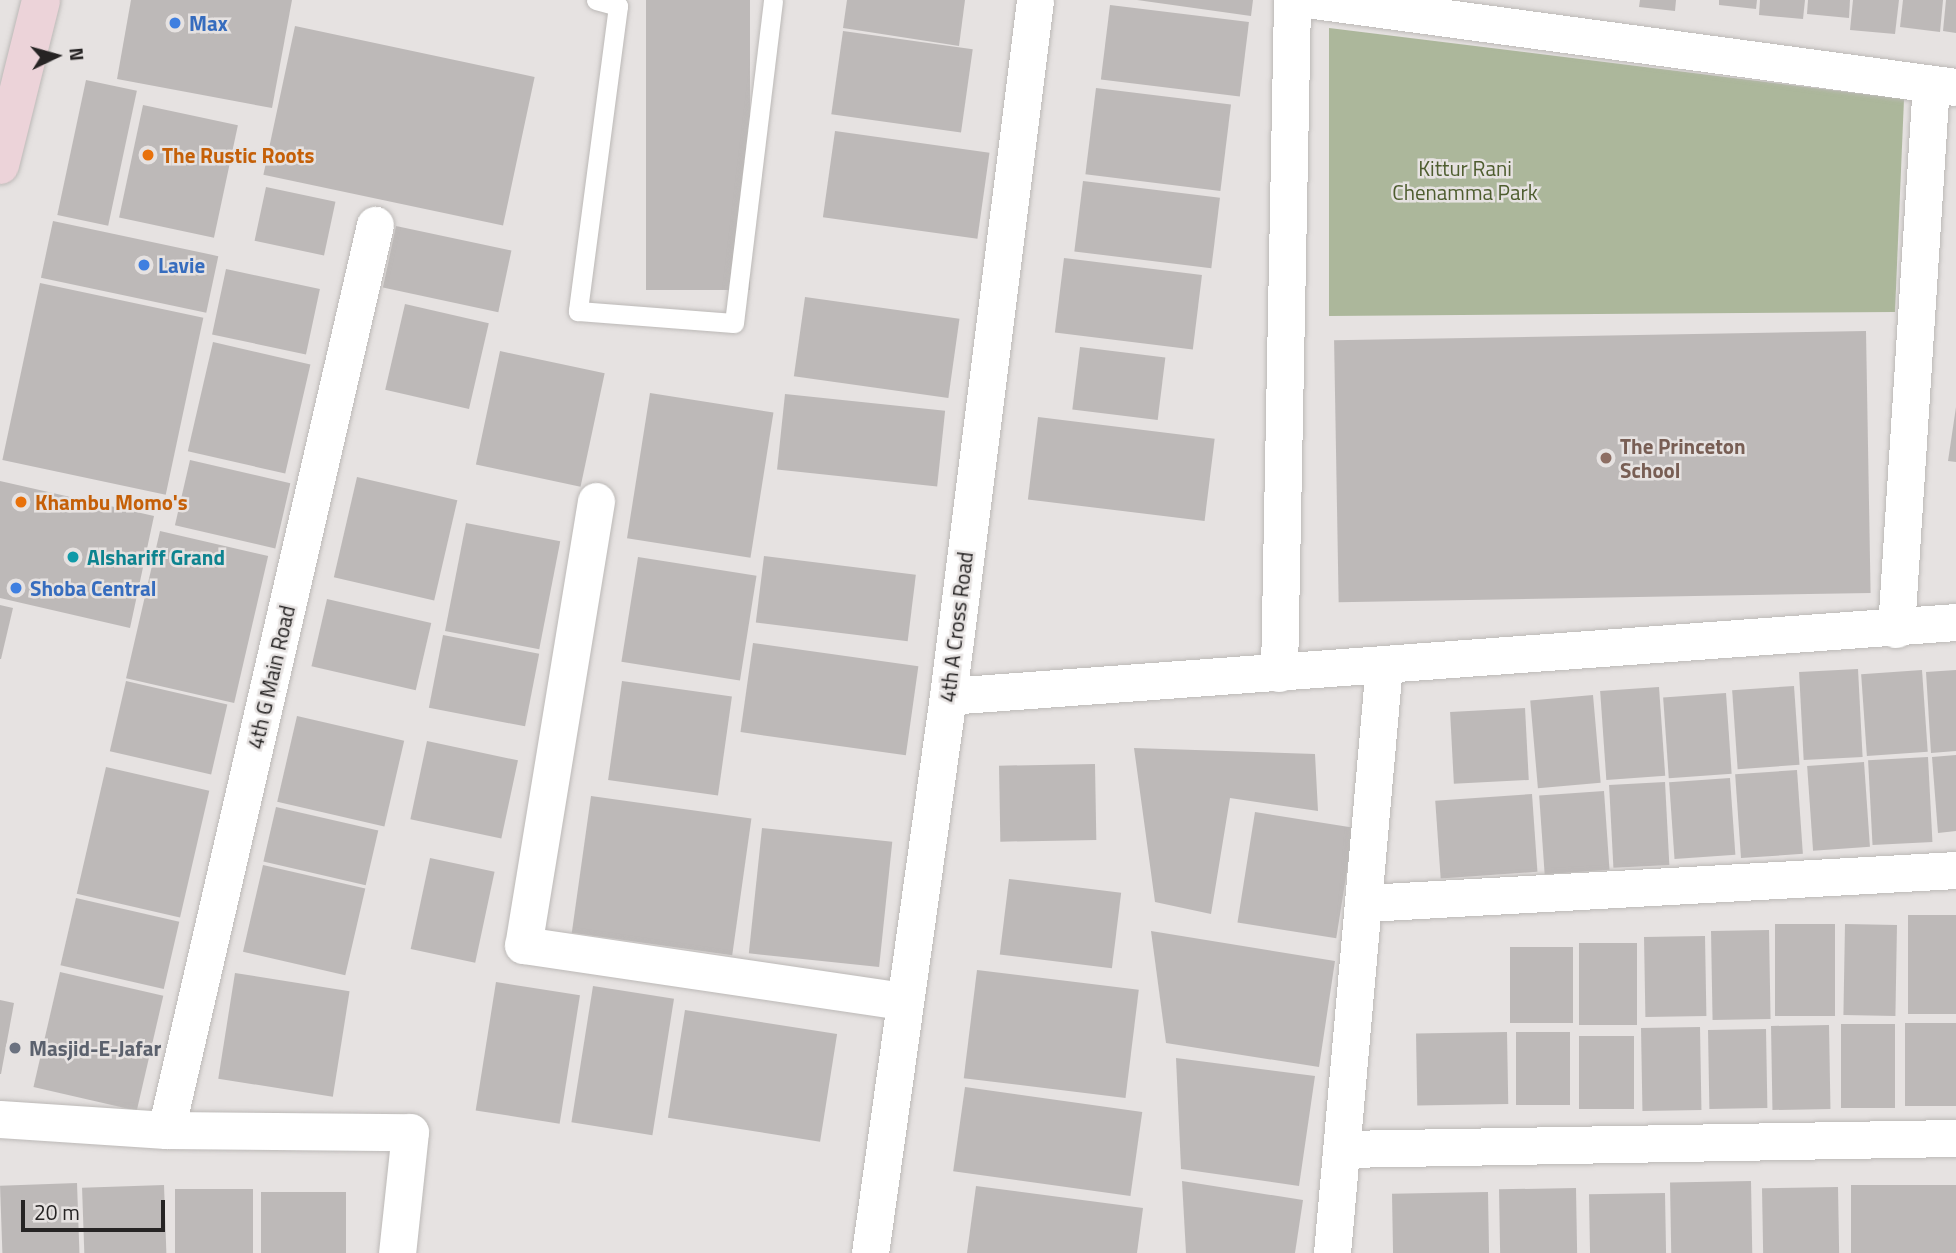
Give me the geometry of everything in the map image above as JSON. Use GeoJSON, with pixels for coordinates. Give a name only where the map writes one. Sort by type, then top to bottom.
{"type":"FeatureCollection","features":[{"type":"Feature","properties":{"kind":"street"},"geometry":{"type":"LineString","coordinates":[[0,165],[41,0]]}},
{"type":"Feature","properties":{"kind":"street","name":"4th A Cross Road"},"geometry":{"type":"LineString","coordinates":[[870,1253],[902,1001],[948,696],[1035,0]]}},
{"type":"Feature","properties":{"kind":"street"},"geometry":{"type":"LineString","coordinates":[[1279,673],[1293,0]]}},
{"type":"Feature","properties":{"kind":"street"},"geometry":{"type":"LineString","coordinates":[[1314,0],[1944,85],[1896,629]]}},
{"type":"Feature","properties":{"kind":"street","name":"4th G Main Road"},"geometry":{"type":"LineString","coordinates":[[166,1130],[375,225]]}},
{"type":"Feature","properties":{"kind":"street"},"geometry":{"type":"LineString","coordinates":[[596,501],[523,945],[902,1001]]}},
{"type":"Feature","properties":{"kind":"street"},"geometry":{"type":"LineString","coordinates":[[948,696],[1896,629],[1956,622]]}},
{"type":"Feature","properties":{"kind":"street"},"geometry":{"type":"LineString","coordinates":[[1332,1253],[1366,903],[1384,665]]}},
{"type":"Feature","properties":{"kind":"street"},"geometry":{"type":"LineString","coordinates":[[1366,903],[1956,870]]}},
{"type":"Feature","properties":{"kind":"street"},"geometry":{"type":"LineString","coordinates":[[0,1119],[166,1130],[410,1132],[397,1253]]}},
{"type":"Feature","properties":{"kind":"street"},"geometry":{"type":"LineString","coordinates":[[1342,1149],[1956,1138]]}},
{"type":"Feature","properties":{"kind":"lane"},"geometry":{"type":"LineString","coordinates":[[596,0],[618,6],[578,311],[734,323],[773,0]]}},
{"type":"Feature","properties":{"kind":"green space","name":"Kittur Rani Chenamma Park"},"geometry":{"type":"Polygon","coordinates":[[[1329,28],[1904,99],[1895,312],[1329,316],[1329,28]]]}},
{"type":"Feature","properties":{"kind":"building"},"geometry":{"type":"Polygon","coordinates":[[[131,0],[292,0],[272,108],[117,79],[131,0]]]}},
{"type":"Feature","properties":{"kind":"building"},"geometry":{"type":"Polygon","coordinates":[[[646,0],[750,0],[750,290],[646,290],[646,0]]]}},
{"type":"Feature","properties":{"kind":"building"},"geometry":{"type":"Polygon","coordinates":[[[847,0],[965,0],[959,46],[843,28],[847,0]]]}},
{"type":"Feature","properties":{"kind":"building"},"geometry":{"type":"Polygon","coordinates":[[[1137,0],[1253,0],[1251,16],[1137,0]]]}},
{"type":"Feature","properties":{"kind":"building"},"geometry":{"type":"Polygon","coordinates":[[[1640,0],[1676,0],[1675,11],[1639,7],[1640,0]]]}},
{"type":"Feature","properties":{"kind":"building"},"geometry":{"type":"Polygon","coordinates":[[[1719,0],[1757,0],[1756,9],[1719,5],[1719,0]]]}},
{"type":"Feature","properties":{"kind":"building"},"geometry":{"type":"Polygon","coordinates":[[[1760,0],[1805,0],[1803,19],[1759,15],[1760,0]]]}},
{"type":"Feature","properties":{"kind":"building"},"geometry":{"type":"Polygon","coordinates":[[[1808,0],[1850,0],[1849,18],[1807,14],[1808,0]]]}},
{"type":"Feature","properties":{"kind":"building"},"geometry":{"type":"Polygon","coordinates":[[[1853,0],[1899,0],[1895,34],[1850,30],[1853,0]]]}},
{"type":"Feature","properties":{"kind":"building"},"geometry":{"type":"Polygon","coordinates":[[[1903,0],[1943,0],[1940,32],[1900,27],[1903,0]]]}},
{"type":"Feature","properties":{"kind":"building"},"geometry":{"type":"Polygon","coordinates":[[[1946,0],[1956,0],[1956,33],[1943,31],[1946,0]]]}},
{"type":"Feature","properties":{"kind":"building"},"geometry":{"type":"Polygon","coordinates":[[[1110,5],[1249,22],[1240,97],[1101,79],[1110,5]]]}},
{"type":"Feature","properties":{"kind":"building"},"geometry":{"type":"Polygon","coordinates":[[[295,26],[535,77],[503,226],[263,175],[295,26]]]}},
{"type":"Feature","properties":{"kind":"building"},"geometry":{"type":"Polygon","coordinates":[[[843,31],[973,49],[961,132],[831,114],[843,31]]]}},
{"type":"Feature","properties":{"kind":"building"},"geometry":{"type":"Polygon","coordinates":[[[86,80],[137,91],[108,226],[57,215],[86,80]]]}},
{"type":"Feature","properties":{"kind":"building"},"geometry":{"type":"Polygon","coordinates":[[[1096,88],[1231,105],[1220,191],[1085,174],[1096,88]]]}},
{"type":"Feature","properties":{"kind":"building"},"geometry":{"type":"Polygon","coordinates":[[[143,105],[238,125],[214,238],[119,217],[143,105]]]}},
{"type":"Feature","properties":{"kind":"building"},"geometry":{"type":"Polygon","coordinates":[[[835,131],[989,153],[977,239],[823,217],[835,131]]]}},
{"type":"Feature","properties":{"kind":"building"},"geometry":{"type":"Polygon","coordinates":[[[1083,181],[1220,198],[1211,268],[1074,251],[1083,181]]]}},
{"type":"Feature","properties":{"kind":"building"},"geometry":{"type":"Polygon","coordinates":[[[266,187],[335,202],[324,256],[255,241],[266,187]]]}},
{"type":"Feature","properties":{"kind":"building"},"geometry":{"type":"Polygon","coordinates":[[[53,221],[218,256],[206,313],[41,278],[53,221]]]}},
{"type":"Feature","properties":{"kind":"building"},"geometry":{"type":"Polygon","coordinates":[[[396,226],[511,251],[498,312],[383,288],[396,226]]]}},
{"type":"Feature","properties":{"kind":"building"},"geometry":{"type":"Polygon","coordinates":[[[1064,258],[1202,275],[1193,349],[1055,332],[1064,258]]]}},
{"type":"Feature","properties":{"kind":"building"},"geometry":{"type":"Polygon","coordinates":[[[226,269],[320,289],[306,354],[212,335],[226,269]]]}},
{"type":"Feature","properties":{"kind":"building"},"geometry":{"type":"Polygon","coordinates":[[[40,283],[203,318],[166,495],[2,460],[40,283]]]}},
{"type":"Feature","properties":{"kind":"building"},"geometry":{"type":"Polygon","coordinates":[[[805,297],[959,319],[948,398],[794,376],[805,297]]]}},
{"type":"Feature","properties":{"kind":"building"},"geometry":{"type":"Polygon","coordinates":[[[405,304],[489,323],[469,409],[385,390],[405,304]]]}},
{"type":"Feature","properties":{"kind":"building","name":"The Princeton School"},"geometry":{"type":"Polygon","coordinates":[[[1866,331],[1871,593],[1339,602],[1334,340],[1866,331]]]}},
{"type":"Feature","properties":{"kind":"building"},"geometry":{"type":"Polygon","coordinates":[[[213,342],[310,364],[285,474],[188,451],[213,342]]]}},
{"type":"Feature","properties":{"kind":"building"},"geometry":{"type":"Polygon","coordinates":[[[1080,347],[1165,357],[1158,420],[1072,410],[1080,347]]]}},
{"type":"Feature","properties":{"kind":"building"},"geometry":{"type":"Polygon","coordinates":[[[500,351],[605,373],[581,487],[476,464],[500,351]]]}},
{"type":"Feature","properties":{"kind":"building"},"geometry":{"type":"Polygon","coordinates":[[[650,393],[773,413],[750,558],[627,538],[650,393]]]}},
{"type":"Feature","properties":{"kind":"building"},"geometry":{"type":"Polygon","coordinates":[[[785,394],[945,411],[937,486],[777,470],[785,394]]]}},
{"type":"Feature","properties":{"kind":"building"},"geometry":{"type":"Polygon","coordinates":[[[1956,407],[1956,462],[1948,461],[1956,407]]]}},
{"type":"Feature","properties":{"kind":"building"},"geometry":{"type":"Polygon","coordinates":[[[1038,417],[1215,439],[1205,521],[1028,499],[1038,417]]]}},
{"type":"Feature","properties":{"kind":"building"},"geometry":{"type":"Polygon","coordinates":[[[190,460],[290,483],[275,548],[175,525],[190,460]]]}},
{"type":"Feature","properties":{"kind":"building"},"geometry":{"type":"Polygon","coordinates":[[[357,477],[457,500],[434,601],[334,577],[357,477]]]}},
{"type":"Feature","properties":{"kind":"building","name":"Alshariff Grand"},"geometry":{"type":"Polygon","coordinates":[[[0,481],[154,516],[130,628],[0,598],[0,481]]]}},
{"type":"Feature","properties":{"kind":"building"},"geometry":{"type":"Polygon","coordinates":[[[466,523],[560,541],[539,649],[445,631],[466,523]]]}},
{"type":"Feature","properties":{"kind":"building"},"geometry":{"type":"Polygon","coordinates":[[[160,531],[268,556],[234,703],[126,678],[160,531]]]}},
{"type":"Feature","properties":{"kind":"building"},"geometry":{"type":"Polygon","coordinates":[[[764,556],[916,575],[908,641],[756,623],[764,556]]]}},
{"type":"Feature","properties":{"kind":"building"},"geometry":{"type":"Polygon","coordinates":[[[638,557],[757,576],[740,680],[621,662],[638,557]]]}},
{"type":"Feature","properties":{"kind":"building"},"geometry":{"type":"Polygon","coordinates":[[[327,599],[431,623],[416,690],[311,666],[327,599]]]}},
{"type":"Feature","properties":{"kind":"building"},"geometry":{"type":"Polygon","coordinates":[[[0,605],[13,608],[1,659],[0,659],[0,605]]]}},
{"type":"Feature","properties":{"kind":"building"},"geometry":{"type":"Polygon","coordinates":[[[443,635],[539,654],[525,726],[429,708],[443,635]]]}},
{"type":"Feature","properties":{"kind":"building"},"geometry":{"type":"Polygon","coordinates":[[[753,643],[918,666],[906,755],[740,732],[753,643]]]}},
{"type":"Feature","properties":{"kind":"building"},"geometry":{"type":"Polygon","coordinates":[[[1858,669],[1863,757],[1804,760],[1799,672],[1858,669]]]}},
{"type":"Feature","properties":{"kind":"building"},"geometry":{"type":"Polygon","coordinates":[[[1922,670],[1928,752],[1867,756],[1861,674],[1922,670]]]}},
{"type":"Feature","properties":{"kind":"building"},"geometry":{"type":"Polygon","coordinates":[[[1956,670],[1956,751],[1931,753],[1926,672],[1956,670]]]}},
{"type":"Feature","properties":{"kind":"building"},"geometry":{"type":"Polygon","coordinates":[[[126,681],[227,704],[211,775],[110,751],[126,681]]]}},
{"type":"Feature","properties":{"kind":"building"},"geometry":{"type":"Polygon","coordinates":[[[622,681],[732,696],[718,795],[608,780],[622,681]]]}},
{"type":"Feature","properties":{"kind":"building"},"geometry":{"type":"Polygon","coordinates":[[[1794,686],[1800,765],[1738,769],[1732,690],[1794,686]]]}},
{"type":"Feature","properties":{"kind":"building"},"geometry":{"type":"Polygon","coordinates":[[[1659,687],[1665,776],[1606,780],[1600,691],[1659,687]]]}},
{"type":"Feature","properties":{"kind":"building"},"geometry":{"type":"Polygon","coordinates":[[[1726,693],[1732,774],[1669,778],[1663,697],[1726,693]]]}},
{"type":"Feature","properties":{"kind":"building"},"geometry":{"type":"Polygon","coordinates":[[[1593,695],[1601,783],[1538,788],[1530,700],[1593,695]]]}},
{"type":"Feature","properties":{"kind":"building"},"geometry":{"type":"Polygon","coordinates":[[[1525,708],[1529,780],[1454,784],[1450,712],[1525,708]]]}},
{"type":"Feature","properties":{"kind":"building"},"geometry":{"type":"Polygon","coordinates":[[[297,716],[404,741],[384,826],[277,802],[297,716]]]}},
{"type":"Feature","properties":{"kind":"building"},"geometry":{"type":"Polygon","coordinates":[[[427,741],[518,760],[501,839],[410,819],[427,741]]]}},
{"type":"Feature","properties":{"kind":"building"},"geometry":{"type":"Polygon","coordinates":[[[1134,748],[1315,754],[1318,811],[1230,798],[1211,914],[1155,902],[1134,748]]]}},
{"type":"Feature","properties":{"kind":"building"},"geometry":{"type":"Polygon","coordinates":[[[1956,755],[1956,831],[1938,833],[1932,757],[1956,755]]]}},
{"type":"Feature","properties":{"kind":"building"},"geometry":{"type":"Polygon","coordinates":[[[1928,757],[1932,842],[1873,845],[1868,760],[1928,757]]]}},
{"type":"Feature","properties":{"kind":"building"},"geometry":{"type":"Polygon","coordinates":[[[1864,762],[1870,847],[1813,851],[1807,766],[1864,762]]]}},
{"type":"Feature","properties":{"kind":"building"},"geometry":{"type":"Polygon","coordinates":[[[1095,764],[1096,840],[1000,842],[999,766],[1095,764]]]}},
{"type":"Feature","properties":{"kind":"building"},"geometry":{"type":"Polygon","coordinates":[[[106,767],[209,791],[180,918],[77,894],[106,767]]]}},
{"type":"Feature","properties":{"kind":"building"},"geometry":{"type":"Polygon","coordinates":[[[1797,770],[1803,854],[1741,858],[1735,774],[1797,770]]]}},
{"type":"Feature","properties":{"kind":"building"},"geometry":{"type":"Polygon","coordinates":[[[1730,778],[1735,855],[1675,859],[1669,782],[1730,778]]]}},
{"type":"Feature","properties":{"kind":"building"},"geometry":{"type":"Polygon","coordinates":[[[1665,782],[1669,865],[1613,868],[1609,785],[1665,782]]]}},
{"type":"Feature","properties":{"kind":"building"},"geometry":{"type":"Polygon","coordinates":[[[1604,791],[1610,870],[1545,874],[1539,796],[1604,791]]]}},
{"type":"Feature","properties":{"kind":"building"},"geometry":{"type":"Polygon","coordinates":[[[1532,794],[1537,872],[1441,879],[1435,801],[1532,794]]]}},
{"type":"Feature","properties":{"kind":"building"},"geometry":{"type":"Polygon","coordinates":[[[591,796],[751,819],[732,955],[572,933],[591,796]]]}},
{"type":"Feature","properties":{"kind":"building"},"geometry":{"type":"Polygon","coordinates":[[[276,807],[378,831],[366,885],[263,862],[276,807]]]}},
{"type":"Feature","properties":{"kind":"building"},"geometry":{"type":"Polygon","coordinates":[[[1255,812],[1354,828],[1336,938],[1237,923],[1255,812]]]}},
{"type":"Feature","properties":{"kind":"building"},"geometry":{"type":"Polygon","coordinates":[[[762,828],[892,842],[879,967],[749,953],[762,828]]]}},
{"type":"Feature","properties":{"kind":"building"},"geometry":{"type":"Polygon","coordinates":[[[430,858],[495,872],[475,963],[411,949],[430,858]]]}},
{"type":"Feature","properties":{"kind":"building"},"geometry":{"type":"Polygon","coordinates":[[[263,865],[365,889],[345,975],[243,952],[263,865]]]}},
{"type":"Feature","properties":{"kind":"building"},"geometry":{"type":"Polygon","coordinates":[[[1009,879],[1121,893],[1112,968],[1000,954],[1009,879]]]}},
{"type":"Feature","properties":{"kind":"building"},"geometry":{"type":"Polygon","coordinates":[[[76,898],[179,922],[164,989],[60,965],[76,898]]]}},
{"type":"Feature","properties":{"kind":"building"},"geometry":{"type":"Polygon","coordinates":[[[1908,915],[1956,915],[1956,1014],[1908,1014],[1908,915]]]}},
{"type":"Feature","properties":{"kind":"building"},"geometry":{"type":"Polygon","coordinates":[[[1775,924],[1835,924],[1835,1016],[1775,1016],[1775,924]]]}},
{"type":"Feature","properties":{"kind":"building"},"geometry":{"type":"Polygon","coordinates":[[[1845,924],[1897,925],[1895,1016],[1843,1015],[1845,924]]]}},
{"type":"Feature","properties":{"kind":"building"},"geometry":{"type":"Polygon","coordinates":[[[1769,930],[1771,1019],[1713,1020],[1711,931],[1769,930]]]}},
{"type":"Feature","properties":{"kind":"building"},"geometry":{"type":"Polygon","coordinates":[[[1151,931],[1335,961],[1319,1067],[1166,1043],[1151,931]]]}},
{"type":"Feature","properties":{"kind":"building"},"geometry":{"type":"Polygon","coordinates":[[[1705,936],[1706,1016],[1645,1017],[1644,937],[1705,936]]]}},
{"type":"Feature","properties":{"kind":"building"},"geometry":{"type":"Polygon","coordinates":[[[1579,943],[1637,943],[1637,1025],[1579,1025],[1579,943]]]}},
{"type":"Feature","properties":{"kind":"building"},"geometry":{"type":"Polygon","coordinates":[[[1510,947],[1573,947],[1573,1023],[1510,1023],[1510,947]]]}},
{"type":"Feature","properties":{"kind":"building"},"geometry":{"type":"Polygon","coordinates":[[[977,970],[1139,990],[1126,1098],[964,1078],[977,970]]]}},
{"type":"Feature","properties":{"kind":"building"},"geometry":{"type":"Polygon","coordinates":[[[60,972],[163,996],[137,1111],[33,1087],[60,972]]]}},
{"type":"Feature","properties":{"kind":"building"},"geometry":{"type":"Polygon","coordinates":[[[235,973],[350,991],[333,1097],[218,1079],[235,973]]]}},
{"type":"Feature","properties":{"kind":"building"},"geometry":{"type":"Polygon","coordinates":[[[496,982],[580,995],[560,1124],[476,1110],[496,982]]]}},
{"type":"Feature","properties":{"kind":"building"},"geometry":{"type":"Polygon","coordinates":[[[593,986],[674,999],[652,1135],[571,1122],[593,986]]]}},
{"type":"Feature","properties":{"kind":"building"},"geometry":{"type":"Polygon","coordinates":[[[0,1000],[14,1003],[1,1074],[0,1074],[0,1000]]]}},
{"type":"Feature","properties":{"kind":"building"},"geometry":{"type":"Polygon","coordinates":[[[685,1010],[837,1034],[820,1142],[668,1118],[685,1010]]]}},
{"type":"Feature","properties":{"kind":"building"},"geometry":{"type":"Polygon","coordinates":[[[1905,1023],[1956,1023],[1956,1106],[1905,1106],[1905,1023]]]}},
{"type":"Feature","properties":{"kind":"building"},"geometry":{"type":"Polygon","coordinates":[[[1841,1024],[1895,1024],[1895,1108],[1841,1108],[1841,1024]]]}},
{"type":"Feature","properties":{"kind":"building"},"geometry":{"type":"Polygon","coordinates":[[[1829,1025],[1830,1109],[1772,1110],[1771,1026],[1829,1025]]]}},
{"type":"Feature","properties":{"kind":"building"},"geometry":{"type":"Polygon","coordinates":[[[1700,1027],[1701,1110],[1642,1111],[1641,1028],[1700,1027]]]}},
{"type":"Feature","properties":{"kind":"building"},"geometry":{"type":"Polygon","coordinates":[[[1766,1029],[1767,1108],[1709,1109],[1708,1030],[1766,1029]]]}},
{"type":"Feature","properties":{"kind":"building"},"geometry":{"type":"Polygon","coordinates":[[[1507,1032],[1508,1104],[1417,1106],[1416,1034],[1507,1032]]]}},
{"type":"Feature","properties":{"kind":"building"},"geometry":{"type":"Polygon","coordinates":[[[1516,1032],[1570,1032],[1570,1105],[1516,1105],[1516,1032]]]}},
{"type":"Feature","properties":{"kind":"building"},"geometry":{"type":"Polygon","coordinates":[[[1579,1036],[1634,1036],[1634,1109],[1579,1109],[1579,1036]]]}},
{"type":"Feature","properties":{"kind":"building"},"geometry":{"type":"Polygon","coordinates":[[[1176,1058],[1315,1076],[1299,1186],[1181,1169],[1176,1058]]]}},
{"type":"Feature","properties":{"kind":"building"},"geometry":{"type":"Polygon","coordinates":[[[965,1087],[1142,1112],[1130,1196],[953,1171],[965,1087]]]}},
{"type":"Feature","properties":{"kind":"building"},"geometry":{"type":"Polygon","coordinates":[[[1182,1181],[1303,1200],[1295,1253],[1186,1253],[1182,1181]]]}},
{"type":"Feature","properties":{"kind":"building"},"geometry":{"type":"Polygon","coordinates":[[[1751,1181],[1752,1253],[1671,1253],[1670,1182],[1751,1181]]]}},
{"type":"Feature","properties":{"kind":"building"},"geometry":{"type":"Polygon","coordinates":[[[77,1183],[79,1253],[2,1253],[0,1186],[77,1183]]]}},
{"type":"Feature","properties":{"kind":"building"},"geometry":{"type":"Polygon","coordinates":[[[164,1185],[166,1253],[84,1253],[82,1188],[164,1185]]]}},
{"type":"Feature","properties":{"kind":"building"},"geometry":{"type":"Polygon","coordinates":[[[1851,1185],[1956,1185],[1956,1253],[1851,1253],[1851,1185]]]}},
{"type":"Feature","properties":{"kind":"building"},"geometry":{"type":"Polygon","coordinates":[[[976,1186],[1143,1208],[1137,1253],[967,1253],[976,1186]]]}},
{"type":"Feature","properties":{"kind":"building"},"geometry":{"type":"Polygon","coordinates":[[[1838,1187],[1839,1253],[1763,1253],[1762,1188],[1838,1187]]]}},
{"type":"Feature","properties":{"kind":"building"},"geometry":{"type":"Polygon","coordinates":[[[1576,1188],[1577,1253],[1500,1253],[1499,1189],[1576,1188]]]}},
{"type":"Feature","properties":{"kind":"building"},"geometry":{"type":"Polygon","coordinates":[[[175,1189],[253,1189],[253,1253],[175,1253],[175,1189]]]}},
{"type":"Feature","properties":{"kind":"building"},"geometry":{"type":"Polygon","coordinates":[[[261,1192],[346,1192],[346,1253],[261,1253],[261,1192]]]}},
{"type":"Feature","properties":{"kind":"building"},"geometry":{"type":"Polygon","coordinates":[[[1488,1192],[1489,1253],[1393,1253],[1392,1194],[1488,1192]]]}},
{"type":"Feature","properties":{"kind":"building"},"geometry":{"type":"Polygon","coordinates":[[[1665,1193],[1666,1253],[1590,1253],[1589,1194],[1665,1193]]]}},
{"type":"Feature","properties":{"kind":"place","name":"Max"},"geometry":{"type":"Point","coordinates":[175,23]}},
{"type":"Feature","properties":{"kind":"place","name":"The Rustic Roots"},"geometry":{"type":"Point","coordinates":[148,155]}},
{"type":"Feature","properties":{"kind":"place","name":"Lavie"},"geometry":{"type":"Point","coordinates":[144,265]}},
{"type":"Feature","properties":{"kind":"place","name":"The Princeton School"},"geometry":{"type":"Point","coordinates":[1606,458]}},
{"type":"Feature","properties":{"kind":"place","name":"Khambu Momo's"},"geometry":{"type":"Point","coordinates":[21,502]}},
{"type":"Feature","properties":{"kind":"place","name":"Alshariff Grand"},"geometry":{"type":"Point","coordinates":[73,557]}},
{"type":"Feature","properties":{"kind":"place","name":"Shoba Central"},"geometry":{"type":"Point","coordinates":[16,588]}},
{"type":"Feature","properties":{"kind":"place","name":"Masjid-E-Jafar"},"geometry":{"type":"Point","coordinates":[15,1048]}}]}
